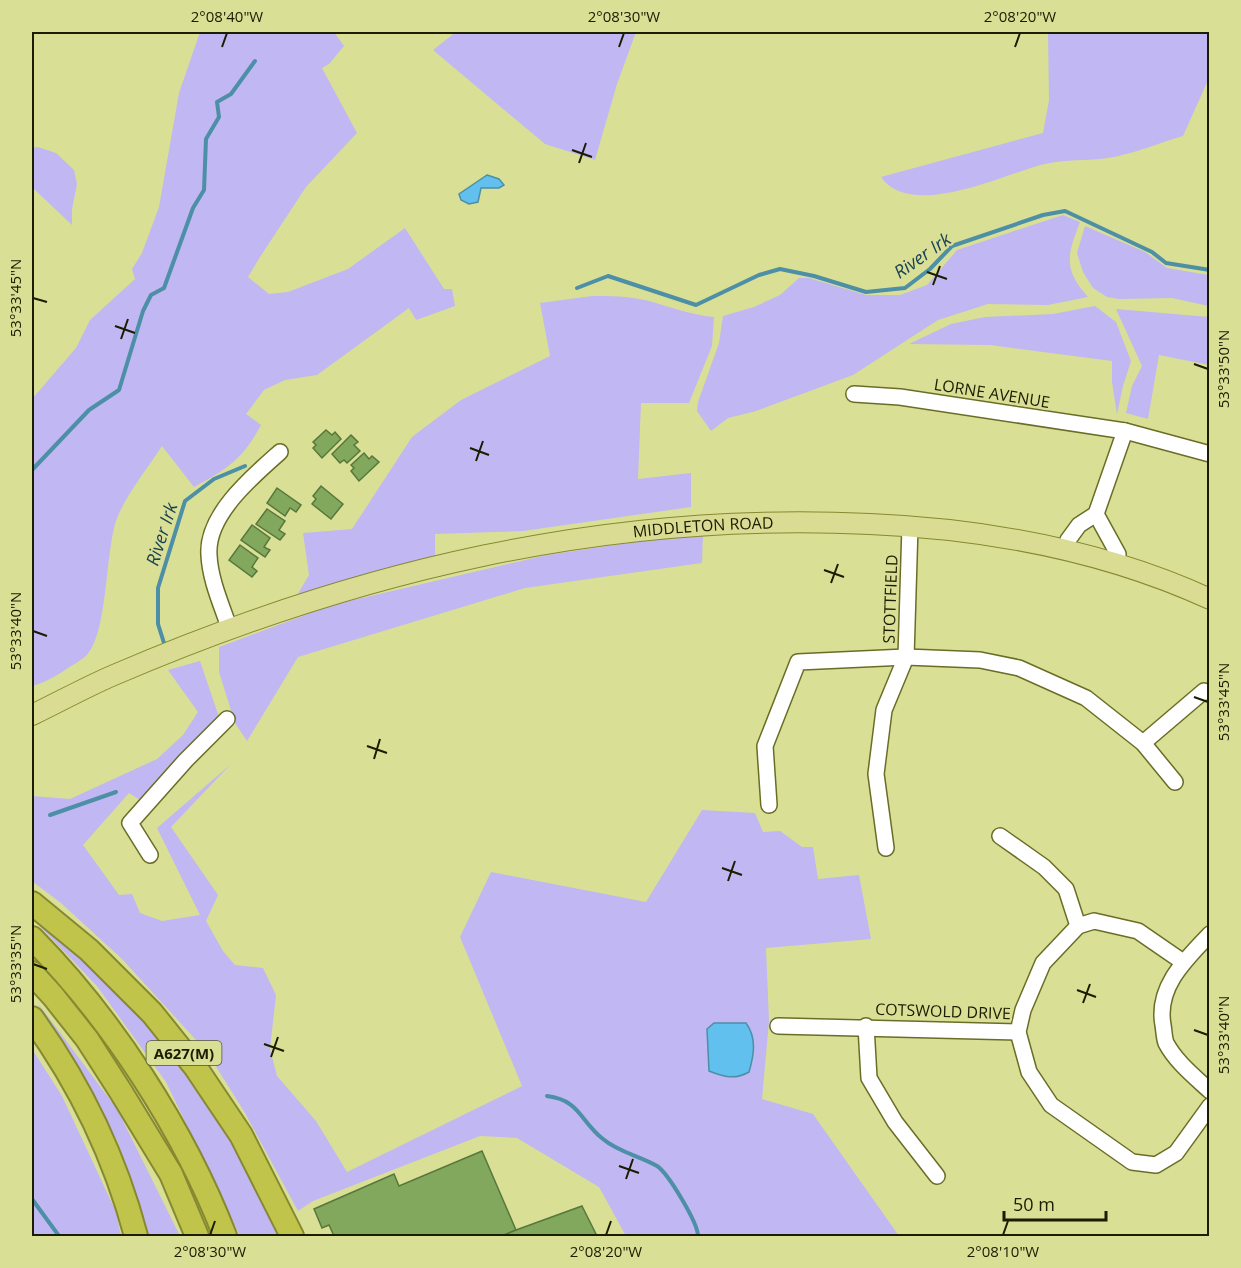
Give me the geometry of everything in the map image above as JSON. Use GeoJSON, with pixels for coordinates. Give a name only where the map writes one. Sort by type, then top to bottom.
{"type":"FeatureCollection","features":[{"type":"Feature","properties":{"kind":"highway","name":"A627(M)"},"geometry":{"type":"LineString","coordinates":[[32,903],[89,950],[152,1013],[196,1068],[241,1135],[292,1236]]}},
{"type":"Feature","properties":{"kind":"highway","name":"A627(M)"},"geometry":{"type":"LineString","coordinates":[[32,938],[95,1012],[150,1088],[184,1148],[225,1236]]}},
{"type":"Feature","properties":{"kind":"highway"},"geometry":{"type":"LineString","coordinates":[[32,973],[87,1039],[121,1092],[171,1174],[197,1236]]}},
{"type":"Feature","properties":{"kind":"highway"},"geometry":{"type":"LineString","coordinates":[[32,1018],[82,1096],[116,1169],[136,1236]]}},
{"type":"Feature","properties":{"kind":"main road","name":"MIDDLETON ROAD"},"geometry":{"type":"LineString","coordinates":[[32,715],[112,676],[202,640],[339,592],[433,566],[503,550],[580,537],[699,524],[822,521],[910,526],[1011,539],[1065,549],[1117,564],[1209,598]]}},
{"type":"Feature","properties":{"kind":"street","name":"LORNE AVENUE"},"geometry":{"type":"LineString","coordinates":[[854,394],[900,397],[1125,431],[1209,454]]}},
{"type":"Feature","properties":{"kind":"street"},"geometry":{"type":"LineString","coordinates":[[1065,549],[1068,540],[1079,525],[1096,514],[1125,431]]}},
{"type":"Feature","properties":{"kind":"street"},"geometry":{"type":"LineString","coordinates":[[230,630],[210,567],[210,542],[216,523],[234,496],[280,452]]}},
{"type":"Feature","properties":{"kind":"street"},"geometry":{"type":"LineString","coordinates":[[1096,514],[1118,554],[1117,564]]}},
{"type":"Feature","properties":{"kind":"street","name":"STOTTFIELD"},"geometry":{"type":"LineString","coordinates":[[886,848],[876,774],[884,710],[906,657],[910,526]]}},
{"type":"Feature","properties":{"kind":"street"},"geometry":{"type":"LineString","coordinates":[[770,805],[765,746],[798,662],[906,657],[980,660],[1019,668],[1086,698],[1143,742],[1175,782]]}},
{"type":"Feature","properties":{"kind":"street"},"geometry":{"type":"LineString","coordinates":[[1143,742],[1204,691],[1209,693]]}},
{"type":"Feature","properties":{"kind":"street"},"geometry":{"type":"LineString","coordinates":[[150,855],[130,823],[186,760],[227,719]]}},
{"type":"Feature","properties":{"kind":"street"},"geometry":{"type":"LineString","coordinates":[[1000,836],[1044,867],[1066,890],[1078,926]]}},
{"type":"Feature","properties":{"kind":"street"},"geometry":{"type":"LineString","coordinates":[[1184,962],[1138,931],[1094,921],[1078,926],[1043,963],[1023,1010],[1018,1032],[1029,1072],[1051,1105],[1132,1162],[1156,1165],[1176,1153],[1209,1106]]}},
{"type":"Feature","properties":{"kind":"street"},"geometry":{"type":"LineString","coordinates":[[1209,934],[1169,982],[1161,1016],[1166,1042],[1186,1069],[1209,1091]]}},
{"type":"Feature","properties":{"kind":"street","name":"COTSWOLD DRIVE"},"geometry":{"type":"LineString","coordinates":[[778,1026],[866,1026],[1018,1032]]}},
{"type":"Feature","properties":{"kind":"street","name":"COTSWOLD DRIVE"},"geometry":{"type":"LineString","coordinates":[[866,1026],[870,1078],[895,1122],[937,1176]]}},
{"type":"Feature","properties":{"kind":"shaded area"},"geometry":{"type":"Polygon","coordinates":[[[200,32],[334,32],[344,46],[329,64],[322,68],[357,133],[306,187],[248,277],[269,294],[288,292],[348,269],[405,228],[444,289],[452,289],[455,306],[416,320],[409,308],[317,375],[285,380],[264,390],[246,414],[261,425],[248,446],[241,455],[216,475],[194,487],[162,446],[119,512],[112,536],[103,611],[94,644],[87,655],[80,660],[42,683],[32,686],[32,399],[76,348],[90,320],[135,279],[132,269],[142,253],[159,207],[179,93],[200,32]]]}},
{"type":"Feature","properties":{"kind":"shaded area"},"geometry":{"type":"Polygon","coordinates":[[[456,32],[636,32],[617,84],[595,160],[545,144],[433,50],[456,32]]]}},
{"type":"Feature","properties":{"kind":"shaded area"},"geometry":{"type":"Polygon","coordinates":[[[1048,32],[1209,32],[1209,78],[1183,136],[1117,156],[1045,164],[984,184],[936,195],[914,195],[895,189],[881,177],[1043,133],[1049,100],[1048,32]]]}},
{"type":"Feature","properties":{"kind":"shaded area"},"geometry":{"type":"Polygon","coordinates":[[[38,147],[56,153],[74,170],[77,184],[72,209],[72,225],[32,187],[32,148],[38,147]]]}},
{"type":"Feature","properties":{"kind":"shaded area"},"geometry":{"type":"Polygon","coordinates":[[[1063,215],[1080,222],[1070,252],[1070,261],[1074,278],[1088,297],[1048,305],[988,304],[938,320],[853,375],[756,411],[728,418],[711,431],[697,411],[698,402],[719,343],[723,316],[754,307],[780,295],[799,278],[809,278],[866,295],[900,295],[927,285],[957,250],[1063,215]]]}},
{"type":"Feature","properties":{"kind":"shaded area"},"geometry":{"type":"Polygon","coordinates":[[[1085,226],[1145,252],[1167,268],[1209,275],[1209,306],[1172,298],[1119,299],[1107,297],[1093,288],[1083,272],[1077,253],[1085,226]]]}},
{"type":"Feature","properties":{"kind":"shaded area"},"geometry":{"type":"Polygon","coordinates":[[[592,296],[638,299],[714,317],[712,346],[689,403],[641,403],[638,479],[691,473],[691,507],[523,531],[435,534],[435,557],[292,604],[309,575],[303,533],[352,529],[412,437],[461,400],[550,356],[540,303],[592,296]]]}},
{"type":"Feature","properties":{"kind":"shaded area"},"geometry":{"type":"Polygon","coordinates":[[[1095,306],[1116,322],[1131,361],[1117,414],[1112,382],[1112,361],[990,345],[909,344],[951,324],[985,317],[1053,314],[1095,306]]]}},
{"type":"Feature","properties":{"kind":"shaded area"},"geometry":{"type":"Polygon","coordinates":[[[1116,309],[1209,317],[1209,365],[1159,355],[1148,419],[1126,413],[1132,386],[1142,366],[1116,309]]]}},
{"type":"Feature","properties":{"kind":"shaded area"},"geometry":{"type":"Polygon","coordinates":[[[703,532],[702,563],[525,588],[298,657],[247,741],[235,723],[219,672],[219,647],[332,605],[547,555],[703,532]]]}},
{"type":"Feature","properties":{"kind":"shaded area"},"geometry":{"type":"Polygon","coordinates":[[[200,661],[219,717],[140,800],[129,793],[83,845],[119,895],[132,894],[140,913],[162,921],[200,915],[157,828],[230,765],[171,827],[218,895],[206,921],[223,951],[235,965],[263,968],[276,995],[270,1049],[277,1076],[316,1121],[347,1172],[522,1086],[460,937],[491,872],[646,902],[702,810],[755,813],[763,832],[780,831],[802,847],[813,847],[818,879],[859,875],[871,939],[766,948],[769,1021],[762,1099],[813,1114],[899,1236],[626,1236],[599,1187],[517,1138],[480,1136],[313,1201],[298,1211],[245,1113],[207,1052],[122,959],[61,903],[32,881],[32,796],[70,799],[157,759],[183,735],[198,712],[168,670],[200,661]]]}},
{"type":"Feature","properties":{"kind":"shaded area"},"geometry":{"type":"Polygon","coordinates":[[[32,913],[73,947],[152,1023],[191,1071],[264,1191],[283,1236],[240,1236],[166,1082],[97,986],[32,918],[32,913]]]}},
{"type":"Feature","properties":{"kind":"shaded area"},"geometry":{"type":"Polygon","coordinates":[[[37,1002],[117,1109],[180,1236],[149,1236],[118,1142],[37,1002]]]}},
{"type":"Feature","properties":{"kind":"shaded area"},"geometry":{"type":"Polygon","coordinates":[[[32,1049],[62,1096],[116,1212],[121,1236],[32,1236],[32,1049]]]}},
{"type":"Feature","properties":{"kind":"water"},"geometry":{"type":"Polygon","coordinates":[[[487,175],[499,179],[504,185],[499,188],[481,188],[478,202],[469,204],[461,200],[459,194],[487,175]]]}},
{"type":"Feature","properties":{"kind":"water"},"geometry":{"type":"Polygon","coordinates":[[[714,1023],[746,1023],[752,1035],[754,1047],[749,1072],[729,1077],[709,1071],[707,1029],[714,1023]]]}},
{"type":"Feature","properties":{"kind":"building"},"geometry":{"type":"Polygon","coordinates":[[[326,430],[332,435],[335,432],[341,439],[322,458],[313,448],[316,445],[313,442],[326,430]]]}},
{"type":"Feature","properties":{"kind":"building"},"geometry":{"type":"Polygon","coordinates":[[[351,435],[358,442],[354,445],[360,451],[347,463],[344,460],[340,463],[332,454],[351,435]]]}},
{"type":"Feature","properties":{"kind":"building"},"geometry":{"type":"Polygon","coordinates":[[[364,453],[369,459],[372,456],[379,462],[359,481],[351,471],[354,468],[351,465],[364,453]]]}},
{"type":"Feature","properties":{"kind":"building"},"geometry":{"type":"Polygon","coordinates":[[[321,486],[343,504],[331,519],[312,504],[316,499],[313,496],[321,486]]]}},
{"type":"Feature","properties":{"kind":"building"},"geometry":{"type":"Polygon","coordinates":[[[277,488],[301,505],[296,512],[290,508],[285,516],[267,503],[277,488]]]}},
{"type":"Feature","properties":{"kind":"building"},"geometry":{"type":"Polygon","coordinates":[[[267,509],[285,521],[279,530],[285,534],[280,540],[256,524],[267,509]]]}},
{"type":"Feature","properties":{"kind":"building"},"geometry":{"type":"Polygon","coordinates":[[[252,525],[270,538],[264,547],[270,550],[265,557],[241,540],[252,525]]]}},
{"type":"Feature","properties":{"kind":"building"},"geometry":{"type":"Polygon","coordinates":[[[240,545],[258,558],[252,567],[257,571],[252,577],[229,560],[240,545]]]}},
{"type":"Feature","properties":{"kind":"building"},"geometry":{"type":"Polygon","coordinates":[[[482,1151],[516,1230],[502,1236],[334,1236],[329,1225],[322,1228],[314,1209],[394,1174],[399,1186],[482,1151]]]}},
{"type":"Feature","properties":{"kind":"building"},"geometry":{"type":"Polygon","coordinates":[[[582,1206],[597,1236],[502,1236],[516,1230],[582,1206]]]}},
{"type":"Feature","properties":{"kind":"waterway"},"geometry":{"type":"LineString","coordinates":[[32,470],[89,410],[119,390],[143,311],[151,295],[164,288],[193,208],[204,190],[206,139],[219,117],[217,102],[231,94],[255,61]]}},
{"type":"Feature","properties":{"kind":"waterway","name":"River Irk"},"geometry":{"type":"LineString","coordinates":[[577,288],[608,276],[696,305],[759,275],[780,269],[814,276],[866,292],[905,288],[930,269],[952,246],[1043,215],[1065,211],[1152,252],[1166,263],[1210,270]]}},
{"type":"Feature","properties":{"kind":"waterway","name":"River Irk"},"geometry":{"type":"LineString","coordinates":[[164,643],[158,624],[158,588],[185,501],[214,479],[245,466]]}},
{"type":"Feature","properties":{"kind":"waterway","name":"River Irk"},"geometry":{"type":"LineString","coordinates":[[50,815],[116,792]]}},
{"type":"Feature","properties":{"kind":"waterway"},"geometry":{"type":"LineString","coordinates":[[547,1096],[558,1098],[573,1107],[595,1132],[609,1143],[662,1170],[688,1210],[698,1236]]}},
{"type":"Feature","properties":{"kind":"waterway"},"geometry":{"type":"LineString","coordinates":[[32,1199],[59,1236]]}}]}
